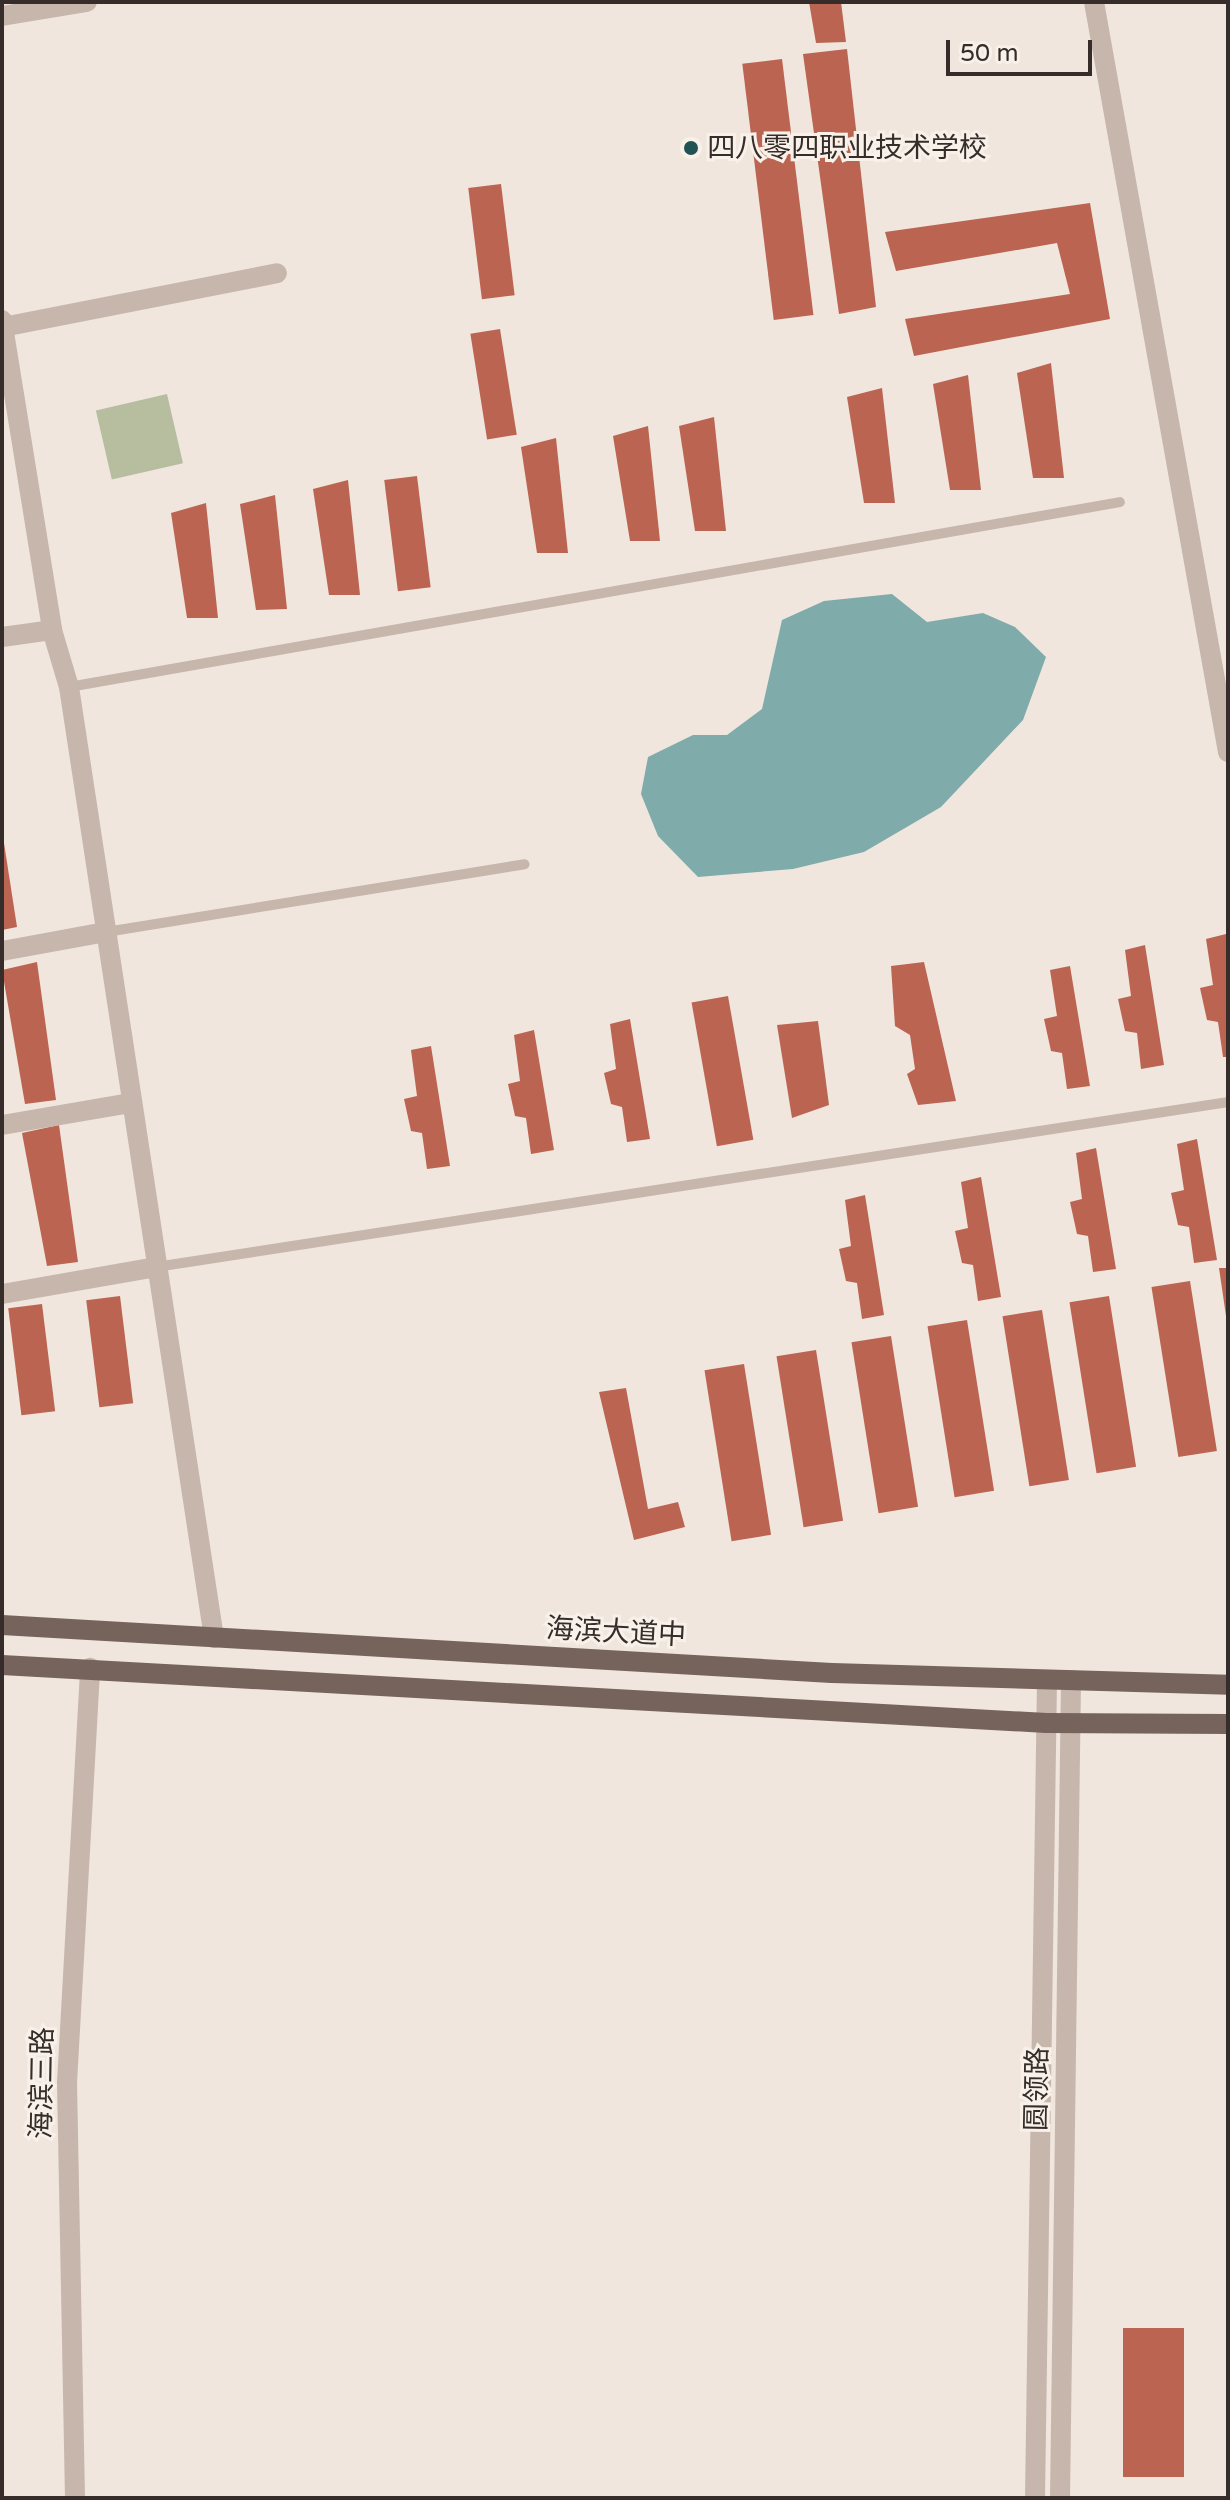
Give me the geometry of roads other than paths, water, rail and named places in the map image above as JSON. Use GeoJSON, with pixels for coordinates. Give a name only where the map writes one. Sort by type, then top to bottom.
{"type":"FeatureCollection","features":[{"type":"Feature","properties":{"kind":"main road","name":"海滨大道中"},"geometry":{"type":"LineString","coordinates":[[2,1625],[1047,1682],[1228,1685]]}},
{"type":"Feature","properties":{"kind":"main road"},"geometry":{"type":"LineString","coordinates":[[2,1665],[1046,1723],[1228,1724]]}},
{"type":"Feature","properties":{"kind":"street"},"geometry":{"type":"LineString","coordinates":[[2,16],[87,2]]}},
{"type":"Feature","properties":{"kind":"street"},"geometry":{"type":"LineString","coordinates":[[1094,2],[1228,752]]}},
{"type":"Feature","properties":{"kind":"street"},"geometry":{"type":"LineString","coordinates":[[214,1638],[69,687],[52,630],[3,323],[277,273]]}},
{"type":"Feature","properties":{"kind":"street"},"geometry":{"type":"LineString","coordinates":[[2,637],[52,630]]}},
{"type":"Feature","properties":{"kind":"street"},"geometry":{"type":"LineString","coordinates":[[2,951],[106,932]]}},
{"type":"Feature","properties":{"kind":"street"},"geometry":{"type":"LineString","coordinates":[[2,1125],[131,1103]]}},
{"type":"Feature","properties":{"kind":"street"},"geometry":{"type":"LineString","coordinates":[[2,1294],[156,1267]]}},
{"type":"Feature","properties":{"kind":"street","name":"海滨三路"},"geometry":{"type":"LineString","coordinates":[[75,2498],[67,2083],[90,1668]]}},
{"type":"Feature","properties":{"kind":"street","name":"圆领路"},"geometry":{"type":"LineString","coordinates":[[1060,2498],[1071,1680]]}},
{"type":"Feature","properties":{"kind":"street","name":"圆领路"},"geometry":{"type":"LineString","coordinates":[[1035,2498],[1047,1682]]}},
{"type":"Feature","properties":{"kind":"lane"},"geometry":{"type":"LineString","coordinates":[[69,687],[1120,502]]}},
{"type":"Feature","properties":{"kind":"lane"},"geometry":{"type":"LineString","coordinates":[[106,932],[525,864]]}},
{"type":"Feature","properties":{"kind":"lane"},"geometry":{"type":"LineString","coordinates":[[156,1267],[1228,1102]]}},
{"type":"Feature","properties":{"kind":"water"},"geometry":{"type":"Polygon","coordinates":[[[892,594],[927,622],[983,613],[1015,627],[1046,657],[1023,720],[941,807],[864,852],[793,869],[698,877],[658,836],[641,794],[648,757],[693,735],[727,735],[762,709],[782,620],[824,601],[892,594]]]}},
{"type":"Feature","properties":{"kind":"place","name":"四八零四职业技术学校"},"geometry":{"type":"Point","coordinates":[691,148]}}]}
